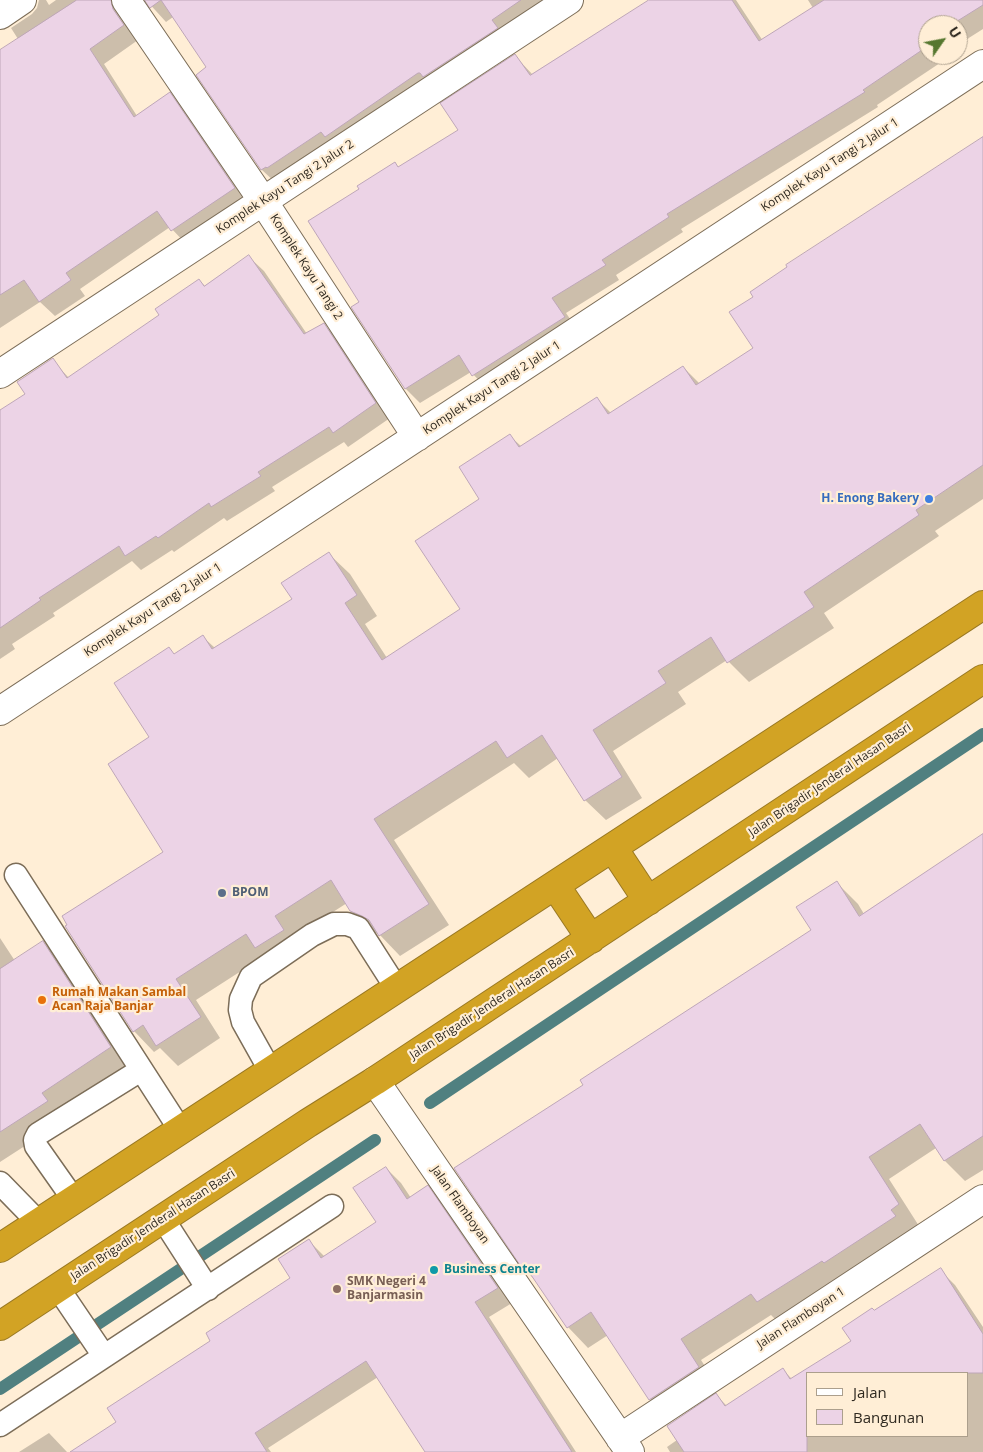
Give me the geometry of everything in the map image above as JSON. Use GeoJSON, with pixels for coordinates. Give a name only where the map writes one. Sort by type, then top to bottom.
{"type":"FeatureCollection","features":[{"type":"Feature","properties":{"kind":"highway"},"geometry":{"type":"LineString","coordinates":[[0,1248],[272,1072],[983,605]]}},
{"type":"Feature","properties":{"kind":"highway","name":"Jalan Brigadir Jenderal Hasan Basri"},"geometry":{"type":"LineString","coordinates":[[0,1326],[308,1123],[375,1082],[983,679]]}},
{"type":"Feature","properties":{"kind":"highway"},"geometry":{"type":"LineString","coordinates":[[613,848],[648,901]]}},
{"type":"Feature","properties":{"kind":"highway"},"geometry":{"type":"LineString","coordinates":[[555,885],[591,939]]}},
{"type":"Feature","properties":{"kind":"street"},"geometry":{"type":"LineString","coordinates":[[0,15],[22,0]]}},
{"type":"Feature","properties":{"kind":"street","name":"Komplek Kayu Tangi 2"},"geometry":{"type":"LineString","coordinates":[[126,0],[263,201],[417,437]]}},
{"type":"Feature","properties":{"kind":"street","name":"Komplek Kayu Tangi 2 Jalur 2"},"geometry":{"type":"LineString","coordinates":[[0,374],[569,0]]}},
{"type":"Feature","properties":{"kind":"street","name":"Komplek Kayu Tangi 2 Jalur 1"},"geometry":{"type":"LineString","coordinates":[[0,710],[983,64]]}},
{"type":"Feature","properties":{"kind":"street","name":"Jalan Flamboyan"},"geometry":{"type":"LineString","coordinates":[[375,1082],[625,1445]]}},
{"type":"Feature","properties":{"kind":"street","name":"Jalan Flamboyan 1"},"geometry":{"type":"LineString","coordinates":[[625,1445],[983,1199]]}},
{"type":"Feature","properties":{"kind":"lane"},"geometry":{"type":"LineString","coordinates":[[16,875],[181,1131]]}},
{"type":"Feature","properties":{"kind":"lane"},"geometry":{"type":"LineString","coordinates":[[272,1072],[243,1022],[240,1010],[241,999],[251,977],[312,935],[334,924],[347,924],[358,928],[397,989]]}},
{"type":"Feature","properties":{"kind":"lane"},"geometry":{"type":"LineString","coordinates":[[74,1200],[36,1146],[35,1140],[38,1134],[141,1070]]}},
{"type":"Feature","properties":{"kind":"lane"},"geometry":{"type":"LineString","coordinates":[[0,1182],[39,1223]]}},
{"type":"Feature","properties":{"kind":"lane"},"geometry":{"type":"LineString","coordinates":[[0,1425],[203,1281],[332,1206]]}},
{"type":"Feature","properties":{"kind":"lane"},"geometry":{"type":"LineString","coordinates":[[163,1219],[203,1281]]}},
{"type":"Feature","properties":{"kind":"lane"},"geometry":{"type":"LineString","coordinates":[[58,1288],[102,1353]]}},
{"type":"Feature","properties":{"kind":"building"},"geometry":{"type":"Polygon","coordinates":[[[77,0],[111,0],[113,9],[124,25],[90,49],[134,117],[170,92],[235,188],[171,231],[157,211],[66,273],[71,280],[39,302],[24,280],[0,295],[0,50],[77,0]]]}},
{"type":"Feature","properties":{"kind":"building"},"geometry":{"type":"Polygon","coordinates":[[[145,0],[161,0],[150,8],[145,0]]]}},
{"type":"Feature","properties":{"kind":"building"},"geometry":{"type":"Polygon","coordinates":[[[161,0],[521,0],[492,20],[498,28],[423,77],[418,73],[325,137],[321,132],[267,168],[261,170],[196,75],[206,67],[161,0]]]}},
{"type":"Feature","properties":{"kind":"building"},"geometry":{"type":"Polygon","coordinates":[[[649,0],[732,0],[759,41],[824,0],[983,0],[983,5],[967,15],[918,15],[918,53],[863,90],[865,92],[667,214],[669,217],[602,260],[606,265],[552,298],[565,317],[472,376],[459,355],[405,389],[351,307],[359,302],[308,221],[359,189],[357,186],[395,162],[398,167],[458,130],[440,103],[515,54],[530,75],[649,0]]]}},
{"type":"Feature","properties":{"kind":"building"},"geometry":{"type":"Polygon","coordinates":[[[983,137],[983,465],[916,510],[919,515],[804,592],[814,607],[727,663],[711,637],[658,671],[666,683],[593,730],[622,777],[584,801],[542,735],[507,758],[496,741],[374,819],[429,904],[379,936],[369,920],[350,911],[331,880],[275,916],[284,930],[255,948],[246,934],[176,979],[201,1017],[156,1046],[143,1025],[133,1032],[65,926],[67,925],[62,916],[163,852],[108,764],[149,737],[114,683],[169,647],[174,654],[203,635],[212,649],[292,599],[281,583],[329,552],[357,595],[345,603],[382,660],[460,609],[415,541],[479,499],[459,467],[510,434],[519,447],[597,397],[608,414],[683,366],[696,385],[753,348],[729,312],[753,297],[750,292],[787,267],[786,265],[983,137]]]}},
{"type":"Feature","properties":{"kind":"building"},"geometry":{"type":"Polygon","coordinates":[[[249,255],[304,334],[324,323],[376,403],[333,433],[329,427],[258,472],[261,476],[211,507],[209,503],[158,538],[156,536],[125,556],[119,546],[39,598],[41,600],[0,628],[0,410],[25,394],[17,382],[53,358],[67,378],[159,315],[155,309],[199,279],[204,286],[249,255]]]}},
{"type":"Feature","properties":{"kind":"building"},"geometry":{"type":"Polygon","coordinates":[[[983,834],[983,1136],[944,1161],[920,1124],[869,1157],[899,1204],[891,1210],[896,1216],[824,1263],[822,1261],[757,1302],[751,1294],[681,1339],[699,1367],[649,1400],[591,1312],[567,1328],[527,1269],[524,1271],[454,1168],[583,1085],[580,1080],[811,930],[796,907],[837,881],[859,916],[983,834]]]}},
{"type":"Feature","properties":{"kind":"building","name":"Rumah Makan Sambal Acan Raja Banjar"},"geometry":{"type":"Polygon","coordinates":[[[43,941],[111,1047],[42,1093],[48,1101],[0,1132],[0,969],[43,941]]]}},
{"type":"Feature","properties":{"kind":"building","name":"SMK Negeri 4 Banjarmasin"},"geometry":{"type":"Polygon","coordinates":[[[386,1167],[407,1199],[428,1185],[498,1288],[475,1302],[572,1452],[425,1452],[366,1361],[255,1433],[267,1452],[70,1452],[116,1422],[107,1408],[210,1341],[206,1333],[290,1278],[278,1259],[309,1239],[321,1258],[376,1222],[353,1188],[386,1167]]]}},
{"type":"Feature","properties":{"kind":"building"},"geometry":{"type":"Polygon","coordinates":[[[941,1268],[983,1334],[983,1373],[806,1372],[807,1452],[684,1452],[667,1426],[716,1393],[725,1406],[783,1368],[790,1379],[851,1341],[842,1328],[872,1308],[874,1310],[941,1268]]]}},
{"type":"Feature","properties":{"kind":"waterway"},"geometry":{"type":"LineString","coordinates":[[430,1103],[983,734]]}},
{"type":"Feature","properties":{"kind":"waterway"},"geometry":{"type":"LineString","coordinates":[[0,1389],[375,1140]]}},
{"type":"Feature","properties":{"kind":"place","name":"H. Enong Bakery"},"geometry":{"type":"Point","coordinates":[929,499]}},
{"type":"Feature","properties":{"kind":"place","name":"BPOM"},"geometry":{"type":"Point","coordinates":[222,893]}},
{"type":"Feature","properties":{"kind":"place","name":"Rumah Makan Sambal Acan Raja Banjar"},"geometry":{"type":"Point","coordinates":[42,1000]}},
{"type":"Feature","properties":{"kind":"place","name":"Business Center"},"geometry":{"type":"Point","coordinates":[434,1270]}},
{"type":"Feature","properties":{"kind":"place","name":"SMK Negeri 4 Banjarmasin"},"geometry":{"type":"Point","coordinates":[337,1289]}}]}
